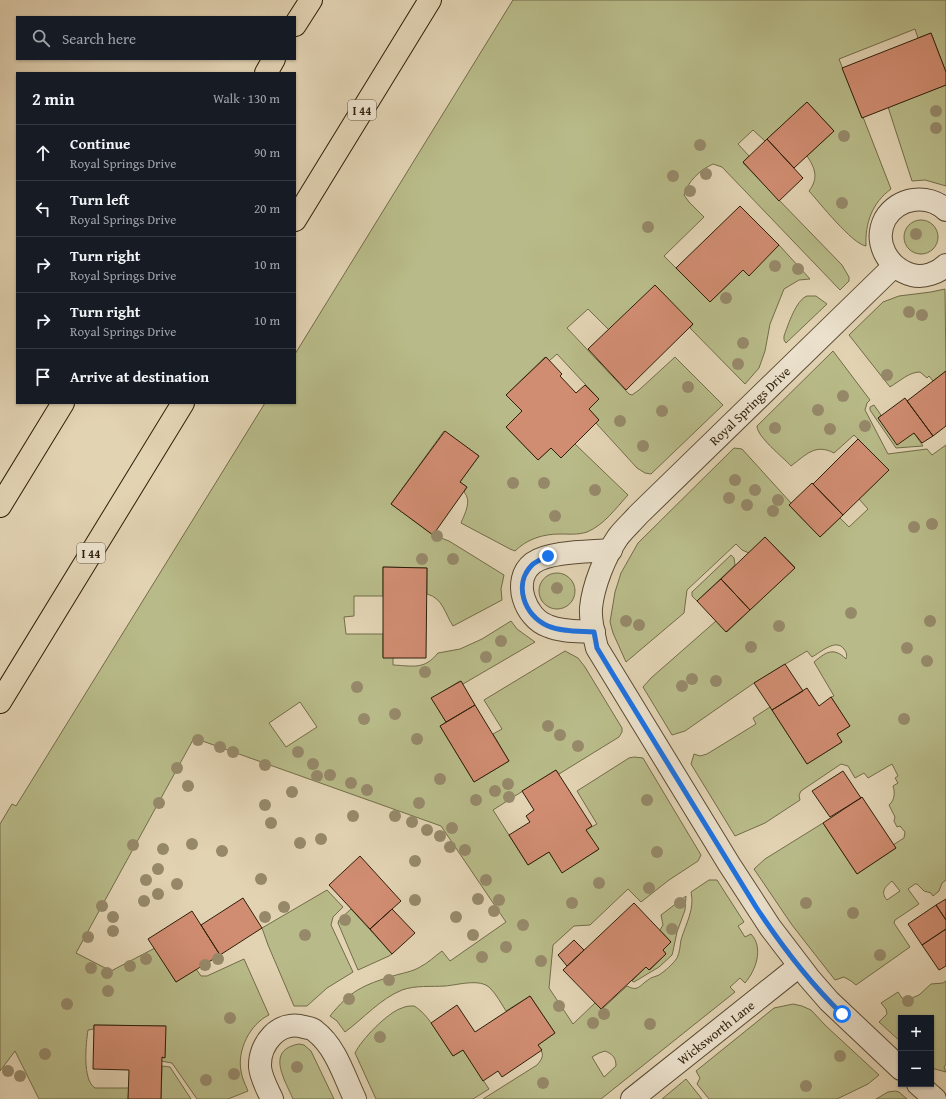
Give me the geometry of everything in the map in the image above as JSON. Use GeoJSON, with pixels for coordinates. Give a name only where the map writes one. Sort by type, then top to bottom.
{"type":"FeatureCollection","features":[{"type":"Feature","properties":{"kind":"highway"},"geometry":{"type":"LineString","coordinates":[[296,23],[311,0]]}},
{"type":"Feature","properties":{"kind":"highway","name":"I 44"},"geometry":{"type":"LineString","coordinates":[[296,218],[430,0]]}},
{"type":"Feature","properties":{"kind":"highway"},"geometry":{"type":"LineString","coordinates":[[267,72],[273,60]]}},
{"type":"Feature","properties":{"kind":"highway"},"geometry":{"type":"LineString","coordinates":[[0,506],[62,404]]}},
{"type":"Feature","properties":{"kind":"highway","name":"I 44"},"geometry":{"type":"LineString","coordinates":[[0,702],[182,404]]}},
{"type":"Feature","properties":{"kind":"street"},"geometry":{"type":"LineString","coordinates":[[946,210],[940,205],[929,200],[916,199],[903,202],[893,209],[885,220],[882,232],[882,244],[886,256],[894,266],[905,273],[917,276],[930,274],[941,269],[946,264]]}},
{"type":"Feature","properties":{"kind":"street","name":"Royal Springs Drive"},"geometry":{"type":"LineString","coordinates":[[894,266],[638,514],[618,538],[604,562],[594,592],[591,609],[597,648],[729,864],[770,927],[799,966],[829,1001],[898,1066]]}},
{"type":"Feature","properties":{"kind":"street"},"geometry":{"type":"LineString","coordinates":[[594,632],[559,630],[546,626],[533,616],[525,604],[522,587],[525,575],[532,564],[548,556],[611,550]]}},
{"type":"Feature","properties":{"kind":"street","name":"Wicksworth Lane"},"geometry":{"type":"LineString","coordinates":[[632,1099],[799,966]]}},
{"type":"Feature","properties":{"kind":"street"},"geometry":{"type":"LineString","coordinates":[[272,1099],[260,1068],[263,1048],[270,1036],[283,1027],[297,1025],[314,1030],[325,1040],[333,1053],[355,1099]]}},
{"type":"Feature","properties":{"kind":"street"},"geometry":{"type":"LineString","coordinates":[[921,1087],[935,1099]]}},
{"type":"Feature","properties":{"kind":"green space"},"geometry":{"type":"Polygon","coordinates":[[[513,0],[946,0],[946,72],[931,33],[918,38],[915,29],[839,59],[891,189],[874,207],[868,222],[866,246],[860,244],[844,231],[809,191],[814,182],[815,173],[807,156],[834,131],[807,102],[765,141],[753,130],[738,144],[749,156],[743,163],[842,265],[849,277],[849,281],[840,290],[722,167],[713,164],[704,169],[695,176],[688,185],[684,195],[704,217],[664,256],[710,302],[743,270],[749,275],[779,245],[810,279],[799,280],[784,289],[770,324],[765,351],[759,368],[745,384],[690,328],[693,324],[609,330],[588,309],[567,328],[629,394],[632,395],[639,390],[675,357],[723,405],[651,474],[645,473],[637,468],[596,423],[599,420],[589,409],[599,399],[557,354],[549,361],[545,357],[506,395],[522,411],[506,427],[538,460],[551,448],[575,444],[628,495],[604,521],[587,532],[541,536],[530,540],[515,551],[461,523],[468,503],[464,492],[467,487],[460,482],[479,456],[444,431],[391,504],[433,535],[449,541],[504,575],[501,589],[502,600],[453,626],[437,599],[427,594],[427,568],[383,567],[383,596],[354,596],[354,616],[344,617],[346,634],[383,634],[383,657],[393,657],[393,665],[423,665],[438,653],[460,649],[482,639],[511,621],[517,629],[535,642],[463,684],[460,681],[432,698],[446,722],[440,726],[474,782],[509,761],[493,734],[502,729],[484,700],[565,651],[578,658],[585,667],[622,728],[622,732],[619,737],[559,774],[556,770],[493,810],[528,865],[549,852],[562,872],[598,850],[586,830],[597,824],[577,791],[629,758],[634,757],[643,758],[701,855],[698,861],[669,880],[641,902],[628,889],[590,925],[574,926],[553,945],[549,988],[573,1024],[595,1003],[602,1009],[627,986],[631,988],[638,988],[650,978],[659,975],[673,963],[678,956],[681,940],[691,910],[691,892],[709,880],[717,880],[744,922],[738,926],[745,937],[751,934],[757,946],[757,959],[752,972],[745,983],[740,978],[730,987],[735,992],[601,1099],[483,1099],[537,1065],[541,1060],[542,1055],[538,1045],[555,1033],[530,996],[506,1011],[492,990],[481,983],[407,988],[386,998],[345,1032],[337,1021],[330,1016],[344,1000],[365,986],[417,969],[426,964],[442,951],[450,961],[506,922],[441,826],[194,738],[76,953],[111,971],[155,948],[176,982],[196,969],[201,976],[207,976],[244,959],[269,1015],[256,1025],[246,1038],[243,1046],[240,1063],[243,1079],[248,1091],[228,1099],[197,1099],[172,1063],[161,1061],[162,1057],[165,1057],[165,1026],[94,1025],[94,1029],[88,1030],[86,1043],[87,1070],[91,1084],[95,1088],[129,1088],[128,1099],[39,1099],[15,1051],[0,1071],[0,824],[12,804],[16,806],[264,404],[296,404],[296,352],[513,0]],[[300,702],[269,723],[286,747],[317,727],[300,702]],[[605,1051],[592,1057],[604,1077],[616,1066],[615,1060],[610,1053],[605,1051]]]}},
{"type":"Feature","properties":{"kind":"green space"},"geometry":{"type":"Polygon","coordinates":[[[946,85],[946,186],[925,180],[912,181],[888,107],[946,85]]]}},
{"type":"Feature","properties":{"kind":"green space"},"geometry":{"type":"Polygon","coordinates":[[[918,220],[924,220],[928,221],[935,227],[938,237],[937,244],[931,251],[924,254],[918,254],[914,253],[907,247],[904,240],[904,234],[905,230],[911,223],[918,220]]]}},
{"type":"Feature","properties":{"kind":"green space"},"geometry":{"type":"Polygon","coordinates":[[[945,289],[946,371],[933,381],[929,376],[927,378],[920,372],[916,372],[890,387],[849,335],[883,302],[899,296],[945,289]]]}},
{"type":"Feature","properties":{"kind":"green space"},"geometry":{"type":"Polygon","coordinates":[[[807,296],[816,296],[827,304],[786,343],[784,336],[793,313],[799,302],[807,296]]]}},
{"type":"Feature","properties":{"kind":"green space"},"geometry":{"type":"Polygon","coordinates":[[[833,351],[870,400],[867,403],[865,410],[888,454],[927,449],[932,455],[946,445],[946,880],[942,883],[939,891],[933,896],[931,893],[924,891],[917,884],[908,889],[919,904],[895,920],[894,923],[910,947],[856,985],[844,977],[835,980],[792,925],[754,869],[765,859],[823,823],[857,874],[896,848],[893,845],[904,838],[905,832],[900,826],[897,827],[894,821],[895,817],[889,805],[894,796],[893,786],[898,783],[895,778],[898,776],[892,764],[868,778],[864,773],[855,778],[848,766],[841,764],[801,791],[799,795],[800,800],[765,823],[735,836],[691,764],[694,754],[700,756],[707,754],[756,724],[753,718],[770,707],[807,764],[842,742],[837,734],[850,726],[831,697],[834,696],[814,662],[829,652],[837,653],[846,659],[846,652],[844,649],[841,646],[833,645],[812,657],[807,651],[754,683],[685,731],[672,735],[643,687],[651,678],[716,621],[727,632],[795,567],[765,537],[749,553],[742,550],[736,544],[687,590],[684,613],[626,662],[613,633],[610,622],[615,592],[621,573],[638,543],[734,448],[742,449],[791,503],[789,505],[820,537],[840,518],[849,527],[868,509],[859,499],[889,470],[854,435],[834,453],[821,449],[816,450],[806,454],[791,466],[761,436],[757,426],[833,351]],[[892,881],[885,888],[884,894],[887,900],[900,891],[892,881]]]}},
{"type":"Feature","properties":{"kind":"green space"},"geometry":{"type":"Polygon","coordinates":[[[874,405],[881,415],[878,418],[914,433],[923,446],[896,448],[870,410],[870,407],[874,405]]]}},
{"type":"Feature","properties":{"kind":"green space"},"geometry":{"type":"Polygon","coordinates":[[[731,555],[734,558],[735,565],[697,601],[692,596],[692,592],[731,555]]]}},
{"type":"Feature","properties":{"kind":"green space"},"geometry":{"type":"Polygon","coordinates":[[[557,573],[570,578],[575,591],[570,604],[557,609],[544,604],[539,591],[544,578],[557,573]]]}},
{"type":"Feature","properties":{"kind":"green space"},"geometry":{"type":"Polygon","coordinates":[[[327,890],[343,907],[333,917],[331,925],[353,972],[327,988],[307,1006],[294,1006],[262,928],[327,890]]]}},
{"type":"Feature","properties":{"kind":"green space"},"geometry":{"type":"Polygon","coordinates":[[[686,896],[685,910],[677,932],[672,955],[659,967],[634,982],[632,981],[646,967],[650,970],[666,954],[663,950],[671,942],[660,930],[663,925],[661,915],[686,896]]]}},
{"type":"Feature","properties":{"kind":"green space"},"geometry":{"type":"Polygon","coordinates":[[[351,909],[392,954],[358,970],[338,923],[339,920],[351,909]]]}},
{"type":"Feature","properties":{"kind":"green space"},"geometry":{"type":"Polygon","coordinates":[[[946,981],[946,1064],[944,1067],[946,1072],[934,1069],[934,1015],[898,1015],[898,1039],[879,1022],[887,1014],[886,1009],[881,1003],[898,992],[902,998],[907,1000],[919,995],[931,984],[943,983],[946,981]]]}},
{"type":"Feature","properties":{"kind":"green space"},"geometry":{"type":"Polygon","coordinates":[[[793,1004],[811,1010],[826,1026],[879,1075],[868,1084],[837,1099],[709,1099],[697,1084],[700,1078],[696,1071],[774,1008],[793,1004]]]}},
{"type":"Feature","properties":{"kind":"green space"},"geometry":{"type":"Polygon","coordinates":[[[414,1006],[430,1021],[453,1056],[463,1050],[489,1089],[473,1099],[376,1099],[355,1053],[369,1034],[390,1015],[404,1007],[414,1006]]]}},
{"type":"Feature","properties":{"kind":"green space"},"geometry":{"type":"Polygon","coordinates":[[[299,1044],[304,1045],[311,1051],[334,1099],[293,1099],[282,1075],[280,1059],[283,1052],[289,1047],[299,1044]]]}},
{"type":"Feature","properties":{"kind":"green space"},"geometry":{"type":"Polygon","coordinates":[[[162,1066],[170,1067],[191,1099],[161,1099],[162,1066]]]}},
{"type":"Feature","properties":{"kind":"green space"},"geometry":{"type":"Polygon","coordinates":[[[686,1079],[702,1099],[662,1099],[686,1079]]]}},
{"type":"Feature","properties":{"kind":"green space"},"geometry":{"type":"Polygon","coordinates":[[[888,1092],[899,1092],[907,1099],[876,1099],[888,1092]]]}},
{"type":"Feature","properties":{"kind":"building"},"geometry":{"type":"Polygon","coordinates":[[[931,33],[946,72],[946,85],[862,118],[842,68],[931,33]]]}},
{"type":"Feature","properties":{"kind":"building"},"geometry":{"type":"Polygon","coordinates":[[[807,102],[834,131],[794,168],[767,139],[807,102]]]}},
{"type":"Feature","properties":{"kind":"building"},"geometry":{"type":"Polygon","coordinates":[[[767,139],[803,178],[779,201],[743,162],[767,139]]]}},
{"type":"Feature","properties":{"kind":"building"},"geometry":{"type":"Polygon","coordinates":[[[740,206],[779,245],[749,276],[743,270],[710,302],[676,268],[740,206]]]}},
{"type":"Feature","properties":{"kind":"building"},"geometry":{"type":"Polygon","coordinates":[[[655,285],[693,324],[626,390],[588,349],[655,285]]]}},
{"type":"Feature","properties":{"kind":"building"},"geometry":{"type":"Polygon","coordinates":[[[546,357],[562,374],[560,376],[576,393],[585,385],[599,399],[589,409],[599,420],[561,458],[551,448],[538,460],[506,427],[522,411],[506,395],[546,357]]]}},
{"type":"Feature","properties":{"kind":"building"},"geometry":{"type":"Polygon","coordinates":[[[946,371],[946,426],[933,436],[907,401],[946,371]]]}},
{"type":"Feature","properties":{"kind":"building"},"geometry":{"type":"Polygon","coordinates":[[[905,398],[933,436],[922,443],[914,433],[897,445],[878,418],[905,398]]]}},
{"type":"Feature","properties":{"kind":"building"},"geometry":{"type":"Polygon","coordinates":[[[445,431],[479,456],[460,482],[467,487],[433,535],[391,504],[445,431]]]}},
{"type":"Feature","properties":{"kind":"building"},"geometry":{"type":"Polygon","coordinates":[[[858,439],[889,470],[843,515],[813,484],[858,439]]]}},
{"type":"Feature","properties":{"kind":"building"},"geometry":{"type":"Polygon","coordinates":[[[812,483],[843,515],[820,537],[789,505],[812,483]]]}},
{"type":"Feature","properties":{"kind":"building"},"geometry":{"type":"Polygon","coordinates":[[[765,537],[795,568],[750,610],[721,579],[765,537]]]}},
{"type":"Feature","properties":{"kind":"building"},"geometry":{"type":"Polygon","coordinates":[[[383,567],[427,568],[426,658],[383,658],[383,567]]]}},
{"type":"Feature","properties":{"kind":"building"},"geometry":{"type":"Polygon","coordinates":[[[721,579],[750,610],[726,632],[697,601],[721,579]]]}},
{"type":"Feature","properties":{"kind":"building"},"geometry":{"type":"Polygon","coordinates":[[[785,664],[803,691],[772,710],[754,683],[785,664]]]}},
{"type":"Feature","properties":{"kind":"building"},"geometry":{"type":"Polygon","coordinates":[[[461,681],[475,705],[446,722],[431,698],[461,681]]]}},
{"type":"Feature","properties":{"kind":"building"},"geometry":{"type":"Polygon","coordinates":[[[807,688],[819,706],[831,697],[850,726],[837,734],[842,742],[807,764],[772,710],[807,688]]]}},
{"type":"Feature","properties":{"kind":"building"},"geometry":{"type":"Polygon","coordinates":[[[475,705],[509,761],[474,782],[440,726],[475,705]]]}},
{"type":"Feature","properties":{"kind":"building"},"geometry":{"type":"Polygon","coordinates":[[[556,770],[592,826],[586,830],[599,849],[562,873],[549,852],[528,865],[509,835],[530,822],[526,816],[534,810],[522,791],[556,770]]]}},
{"type":"Feature","properties":{"kind":"building"},"geometry":{"type":"Polygon","coordinates":[[[843,771],[861,798],[830,817],[812,791],[843,771]]]}},
{"type":"Feature","properties":{"kind":"building"},"geometry":{"type":"Polygon","coordinates":[[[862,797],[896,848],[857,874],[823,823],[862,797]]]}},
{"type":"Feature","properties":{"kind":"building"},"geometry":{"type":"Polygon","coordinates":[[[360,856],[401,901],[370,929],[329,885],[360,856]]]}},
{"type":"Feature","properties":{"kind":"building"},"geometry":{"type":"Polygon","coordinates":[[[243,898],[262,928],[220,955],[201,925],[243,898]]]}},
{"type":"Feature","properties":{"kind":"building"},"geometry":{"type":"Polygon","coordinates":[[[946,899],[946,920],[936,905],[946,899]]]}},
{"type":"Feature","properties":{"kind":"building"},"geometry":{"type":"Polygon","coordinates":[[[634,903],[671,942],[663,950],[666,954],[649,970],[646,967],[601,1009],[563,970],[634,903]]]}},
{"type":"Feature","properties":{"kind":"building"},"geometry":{"type":"Polygon","coordinates":[[[936,905],[946,920],[946,929],[922,945],[908,924],[936,905]]]}},
{"type":"Feature","properties":{"kind":"building"},"geometry":{"type":"Polygon","coordinates":[[[392,909],[415,933],[392,954],[370,929],[392,909]]]}},
{"type":"Feature","properties":{"kind":"building"},"geometry":{"type":"Polygon","coordinates":[[[192,911],[220,955],[176,982],[148,939],[192,911]]]}},
{"type":"Feature","properties":{"kind":"building"},"geometry":{"type":"Polygon","coordinates":[[[946,929],[946,966],[939,970],[922,945],[946,929]]]}},
{"type":"Feature","properties":{"kind":"building"},"geometry":{"type":"Polygon","coordinates":[[[574,940],[584,950],[567,966],[558,955],[574,940]]]}},
{"type":"Feature","properties":{"kind":"building"},"geometry":{"type":"Polygon","coordinates":[[[530,996],[555,1033],[538,1045],[542,1050],[502,1077],[498,1071],[483,1081],[463,1050],[453,1056],[431,1023],[457,1005],[475,1032],[530,996]]]}},
{"type":"Feature","properties":{"kind":"building"},"geometry":{"type":"Polygon","coordinates":[[[94,1025],[166,1026],[165,1058],[162,1057],[161,1099],[128,1099],[129,1070],[93,1069],[94,1025]]]}},
{"type":"Feature","properties":{"kind":"route"},"geometry":{"type":"LineString","coordinates":[[548,556],[532,564],[525,575],[522,587],[525,604],[533,616],[546,626],[559,630],[594,632],[597,648],[756,907],[809,978],[842,1014]]}}]}
